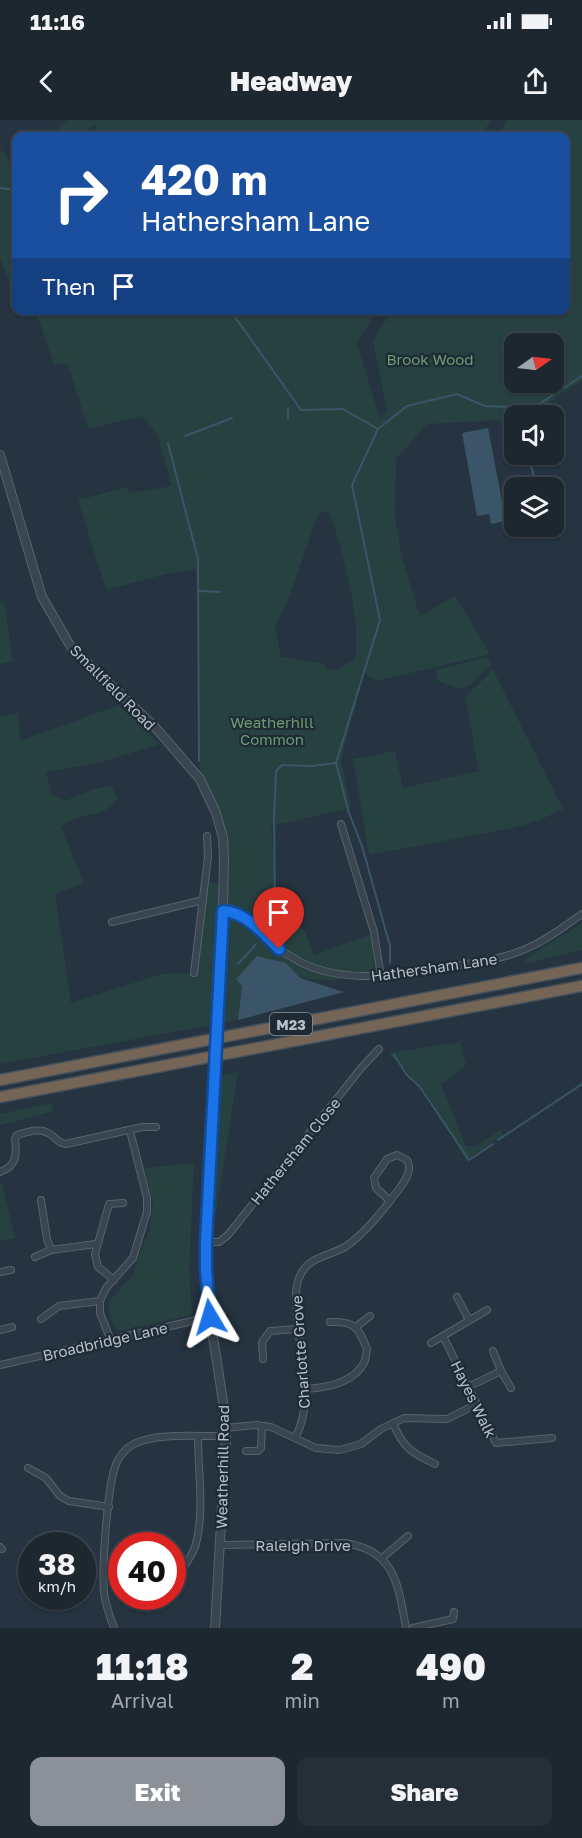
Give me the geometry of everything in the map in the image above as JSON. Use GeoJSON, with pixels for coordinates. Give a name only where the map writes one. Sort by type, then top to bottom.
{"type":"FeatureCollection","features":[{"type":"Feature","properties":{"kind":"highway","name":"M23"},"geometry":{"type":"LineString","coordinates":[[0,1080],[582,968]]}},
{"type":"Feature","properties":{"kind":"highway","name":"M23"},"geometry":{"type":"LineString","coordinates":[[0,1097],[582,986]]}},
{"type":"Feature","properties":{"kind":"street","name":"Smallfield Road"},"geometry":{"type":"LineString","coordinates":[[0,455],[42,597],[71,648],[154,726],[200,779],[216,813],[223,838],[223,911]]}},
{"type":"Feature","properties":{"kind":"street"},"geometry":{"type":"LineString","coordinates":[[341,824],[374,932],[381,977]]}},
{"type":"Feature","properties":{"kind":"street"},"geometry":{"type":"LineString","coordinates":[[194,973],[208,857],[207,836]]}},
{"type":"Feature","properties":{"kind":"street"},"geometry":{"type":"LineString","coordinates":[[208,857],[224,857]]}},
{"type":"Feature","properties":{"kind":"street"},"geometry":{"type":"LineString","coordinates":[[112,922],[202,900]]}},
{"type":"Feature","properties":{"kind":"street","name":"Hathersham Lane"},"geometry":{"type":"LineString","coordinates":[[223,911],[236,913],[259,929],[279,949],[301,963],[324,972],[354,977],[381,977],[510,955],[543,940],[582,914]]}},
{"type":"Feature","properties":{"kind":"street","name":"Weatherhill Road"},"geometry":{"type":"LineString","coordinates":[[215,1628],[225,1432],[224,1401],[210,1317],[206,1242],[223,911]]}},
{"type":"Feature","properties":{"kind":"street","name":"Hathersham Close"},"geometry":{"type":"LineString","coordinates":[[206,1242],[224,1240],[362,1067],[379,1049]]}},
{"type":"Feature","properties":{"kind":"street"},"geometry":{"type":"LineString","coordinates":[[0,1172],[14,1162],[17,1135],[36,1130],[43,1131],[60,1143],[66,1144],[156,1126]]}},
{"type":"Feature","properties":{"kind":"street"},"geometry":{"type":"LineString","coordinates":[[111,1341],[100,1313],[100,1301],[103,1293],[133,1258],[147,1212],[147,1198],[129,1131]]}},
{"type":"Feature","properties":{"kind":"street","name":"Charlotte Grove"},"geometry":{"type":"LineString","coordinates":[[295,1438],[304,1419],[305,1389],[297,1329],[296,1289],[303,1270],[322,1256],[344,1247],[368,1227],[390,1201],[410,1170],[407,1160],[397,1155],[387,1159],[374,1178],[376,1188],[390,1201]]}},
{"type":"Feature","properties":{"kind":"street"},"geometry":{"type":"LineString","coordinates":[[41,1200],[51,1250]]}},
{"type":"Feature","properties":{"kind":"street"},"geometry":{"type":"LineString","coordinates":[[114,1280],[98,1267],[94,1254],[109,1204],[123,1203]]}},
{"type":"Feature","properties":{"kind":"street"},"geometry":{"type":"LineString","coordinates":[[35,1257],[51,1250],[96,1245]]}},
{"type":"Feature","properties":{"kind":"street"},"geometry":{"type":"LineString","coordinates":[[0,1272],[11,1270]]}},
{"type":"Feature","properties":{"kind":"street"},"geometry":{"type":"LineString","coordinates":[[457,1297],[469,1320]]}},
{"type":"Feature","properties":{"kind":"street"},"geometry":{"type":"LineString","coordinates":[[41,1318],[59,1306],[100,1301]]}},
{"type":"Feature","properties":{"kind":"street"},"geometry":{"type":"LineString","coordinates":[[431,1343],[487,1310]]}},
{"type":"Feature","properties":{"kind":"street"},"geometry":{"type":"LineString","coordinates":[[356,1327],[370,1316]]}},
{"type":"Feature","properties":{"kind":"street","name":"Broadbridge Lane"},"geometry":{"type":"LineString","coordinates":[[0,1365],[210,1317]]}},
{"type":"Feature","properties":{"kind":"street"},"geometry":{"type":"LineString","coordinates":[[305,1389],[323,1388],[340,1382],[353,1375],[364,1363],[367,1349],[356,1327],[346,1321],[330,1322]]}},
{"type":"Feature","properties":{"kind":"street"},"geometry":{"type":"LineString","coordinates":[[0,1330],[12,1327]]}},
{"type":"Feature","properties":{"kind":"street"},"geometry":{"type":"LineString","coordinates":[[264,1359],[262,1342],[270,1331],[297,1329]]}},
{"type":"Feature","properties":{"kind":"street","name":"Hayes Walk"},"geometry":{"type":"LineString","coordinates":[[443,1336],[496,1443],[552,1438]]}},
{"type":"Feature","properties":{"kind":"street"},"geometry":{"type":"LineString","coordinates":[[493,1351],[511,1389]]}},
{"type":"Feature","properties":{"kind":"street"},"geometry":{"type":"LineString","coordinates":[[468,1387],[501,1371]]}},
{"type":"Feature","properties":{"kind":"street"},"geometry":{"type":"LineString","coordinates":[[114,1628],[104,1595],[103,1573],[109,1507],[117,1461],[132,1445],[146,1440],[198,1437],[262,1426],[272,1427],[316,1448],[340,1450],[361,1444],[404,1418],[447,1419],[477,1404]]}},
{"type":"Feature","properties":{"kind":"street"},"geometry":{"type":"LineString","coordinates":[[393,1424],[410,1452],[435,1464]]}},
{"type":"Feature","properties":{"kind":"street"},"geometry":{"type":"LineString","coordinates":[[246,1451],[258,1451],[261,1448],[262,1426]]}},
{"type":"Feature","properties":{"kind":"street"},"geometry":{"type":"LineString","coordinates":[[186,1564],[195,1547],[198,1526],[200,1495],[198,1437]]}},
{"type":"Feature","properties":{"kind":"street"},"geometry":{"type":"LineString","coordinates":[[28,1468],[46,1478],[60,1496],[69,1502],[109,1507]]}},
{"type":"Feature","properties":{"kind":"street"},"geometry":{"type":"LineString","coordinates":[[406,1628],[398,1582],[382,1558],[408,1536]]}},
{"type":"Feature","properties":{"kind":"street","name":"Raleigh Drive"},"geometry":{"type":"LineString","coordinates":[[221,1545],[345,1543],[360,1545],[382,1558]]}},
{"type":"Feature","properties":{"kind":"street"},"geometry":{"type":"LineString","coordinates":[[413,1628],[453,1619],[454,1612]]}},
{"type":"Feature","properties":{"kind":"green space"},"geometry":{"type":"Polygon","coordinates":[[[67,120],[491,120],[484,132],[98,132],[95,125],[84,132],[55,132],[67,120]]]}},
{"type":"Feature","properties":{"kind":"green space"},"geometry":{"type":"Polygon","coordinates":[[[507,120],[582,120],[582,381],[564,393],[564,333],[504,333],[504,393],[564,393],[545,405],[504,405],[504,422],[497,420],[427,424],[396,459],[395,515],[401,554],[420,616],[455,596],[490,654],[377,681],[364,673],[366,664],[341,761],[351,808],[271,826],[277,904],[289,924],[304,930],[314,955],[371,934],[374,971],[330,981],[300,978],[286,963],[242,986],[238,1020],[0,1064],[0,717],[18,713],[20,741],[119,705],[160,744],[102,762],[46,772],[51,794],[65,801],[111,785],[117,799],[106,810],[71,820],[61,828],[84,883],[55,894],[71,1003],[161,974],[194,973],[206,879],[222,887],[223,838],[200,779],[196,569],[170,573],[106,590],[78,500],[128,487],[129,493],[172,486],[157,434],[143,416],[88,429],[68,364],[54,365],[37,315],[374,315],[357,343],[380,420],[387,410],[373,341],[389,315],[570,315],[570,132],[500,132],[507,120]],[[329,511],[318,514],[290,595],[275,627],[281,657],[324,664],[326,669],[338,669],[355,659],[353,604],[345,565],[329,511]]]}},
{"type":"Feature","properties":{"kind":"green space"},"geometry":{"type":"Polygon","coordinates":[[[0,149],[12,165],[12,287],[0,259],[0,149]]]}},
{"type":"Feature","properties":{"kind":"green space"},"geometry":{"type":"Polygon","coordinates":[[[4,602],[13,661],[0,664],[0,603],[4,602]]]}},
{"type":"Feature","properties":{"kind":"green space"},"geometry":{"type":"Polygon","coordinates":[[[488,657],[491,665],[468,687],[457,688],[438,681],[435,670],[488,657]]]}},
{"type":"Feature","properties":{"kind":"green space"},"geometry":{"type":"Polygon","coordinates":[[[493,670],[563,809],[540,820],[513,828],[369,855],[353,759],[395,751],[403,788],[479,771],[465,697],[493,670]]]}},
{"type":"Feature","properties":{"kind":"green space"},"geometry":{"type":"Polygon","coordinates":[[[582,923],[582,950],[524,964],[530,956],[582,923]]]}},
{"type":"Feature","properties":{"kind":"green space"},"geometry":{"type":"Polygon","coordinates":[[[460,1042],[466,1065],[441,1084],[466,1146],[477,1146],[501,1129],[503,1135],[466,1160],[425,1091],[389,1053],[460,1042]]]}},
{"type":"Feature","properties":{"kind":"green space"},"geometry":{"type":"Polygon","coordinates":[[[238,1072],[217,1207],[211,1231],[222,1075],[238,1072]]]}},
{"type":"Feature","properties":{"kind":"green space"},"geometry":{"type":"Polygon","coordinates":[[[51,1103],[53,1111],[0,1125],[0,1114],[51,1103]]]}},
{"type":"Feature","properties":{"kind":"green space"},"geometry":{"type":"Polygon","coordinates":[[[194,1163],[189,1270],[192,1315],[119,1331],[115,1329],[109,1313],[109,1301],[131,1277],[149,1230],[153,1204],[144,1168],[194,1163]]]}},
{"type":"Feature","properties":{"kind":"green space"},"geometry":{"type":"Polygon","coordinates":[[[0,1184],[2,1184],[15,1238],[0,1241],[0,1184]]]}},
{"type":"Feature","properties":{"kind":"water"},"geometry":{"type":"Polygon","coordinates":[[[488,428],[504,511],[504,521],[491,524],[489,514],[477,516],[462,433],[488,428]]]}},
{"type":"Feature","properties":{"kind":"water"},"geometry":{"type":"Polygon","coordinates":[[[257,956],[286,963],[300,978],[344,992],[238,1020],[242,986],[236,979],[257,956]]]}},
{"type":"Feature","properties":{"kind":"waterway"},"geometry":{"type":"LineString","coordinates":[[0,188],[12,190]]}},
{"type":"Feature","properties":{"kind":"waterway"},"geometry":{"type":"LineString","coordinates":[[234,315],[301,410],[343,409],[378,429]]}},
{"type":"Feature","properties":{"kind":"waterway"},"geometry":{"type":"LineString","coordinates":[[390,963],[390,946],[336,763],[380,620],[352,485],[378,429],[407,406],[457,394],[485,406],[533,408],[582,376]]}},
{"type":"Feature","properties":{"kind":"waterway"},"geometry":{"type":"LineString","coordinates":[[288,408],[288,418]]}},
{"type":"Feature","properties":{"kind":"waterway"},"geometry":{"type":"LineString","coordinates":[[185,436],[232,418]]}},
{"type":"Feature","properties":{"kind":"waterway"},"geometry":{"type":"LineString","coordinates":[[168,443],[198,559],[199,761]]}},
{"type":"Feature","properties":{"kind":"waterway"},"geometry":{"type":"LineString","coordinates":[[531,465],[534,477]]}},
{"type":"Feature","properties":{"kind":"waterway"},"geometry":{"type":"LineString","coordinates":[[199,591],[220,592]]}},
{"type":"Feature","properties":{"kind":"waterway"},"geometry":{"type":"LineString","coordinates":[[271,922],[275,900],[276,771],[282,765],[312,766],[335,763]]}},
{"type":"Feature","properties":{"kind":"waterway"},"geometry":{"type":"LineString","coordinates":[[238,964],[256,944]]}},
{"type":"Feature","properties":{"kind":"waterway"},"geometry":{"type":"LineString","coordinates":[[394,1055],[407,1075],[420,1087],[469,1160],[493,1144]]}},
{"type":"Feature","properties":{"kind":"waterway"},"geometry":{"type":"LineString","coordinates":[[498,1140],[582,1084]]}},
{"type":"Feature","properties":{"kind":"route"},"geometry":{"type":"LineString","coordinates":[[210,1317],[206,1242],[223,911],[236,913],[242,917],[259,929],[279,949]]}},
{"type":"Feature","properties":{"kind":"park label","name":"Brook Wood"},"geometry":{"type":"Point","coordinates":[430,359]}},
{"type":"Feature","properties":{"kind":"park label","name":"Weatherhill Common"},"geometry":{"type":"Point","coordinates":[272,730]}}]}
